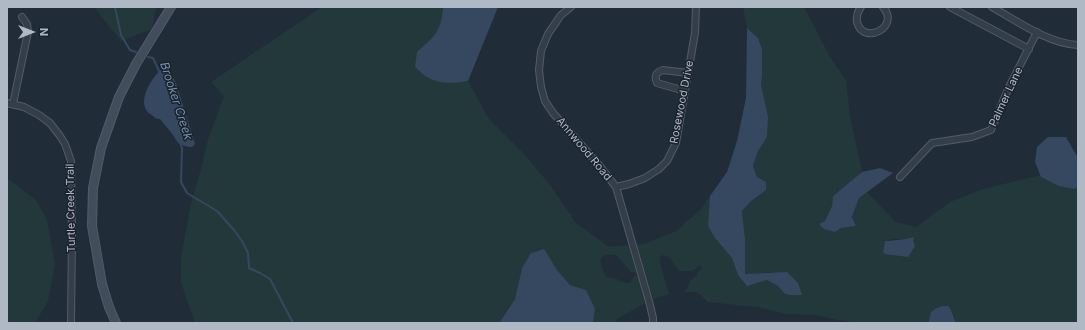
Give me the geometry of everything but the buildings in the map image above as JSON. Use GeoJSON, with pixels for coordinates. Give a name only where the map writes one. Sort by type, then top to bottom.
{"type":"FeatureCollection","features":[{"type":"Feature","properties":{"kind":"street"},"geometry":{"type":"LineString","coordinates":[[116,323],[109,308],[102,284],[92,226],[93,188],[101,148],[119,97],[136,64],[171,7]]}},
{"type":"Feature","properties":{"kind":"street","name":"Annwood Road"},"geometry":{"type":"LineString","coordinates":[[571,7],[561,15],[548,34],[543,45],[539,70],[541,87],[545,101],[599,164],[616,187],[649,301],[653,323]]}},
{"type":"Feature","properties":{"kind":"street","name":"Rosewood Drive"},"geometry":{"type":"LineString","coordinates":[[616,187],[645,178],[659,169],[667,162],[676,143],[695,33],[696,7]]}},
{"type":"Feature","properties":{"kind":"street"},"geometry":{"type":"LineString","coordinates":[[861,7],[857,14],[860,28],[864,32],[874,33],[883,29],[888,20],[883,7]]}},
{"type":"Feature","properties":{"kind":"street"},"geometry":{"type":"LineString","coordinates":[[950,7],[1029,49]]}},
{"type":"Feature","properties":{"kind":"street"},"geometry":{"type":"LineString","coordinates":[[992,7],[1053,40],[1068,45],[1078,45]]}},
{"type":"Feature","properties":{"kind":"street"},"geometry":{"type":"LineString","coordinates":[[10,104],[28,32],[27,24],[22,17]]}},
{"type":"Feature","properties":{"kind":"street","name":"Palmer Lane"},"geometry":{"type":"LineString","coordinates":[[900,177],[932,143],[972,136],[991,130],[1037,32]]}},
{"type":"Feature","properties":{"kind":"street"},"geometry":{"type":"LineString","coordinates":[[685,90],[657,83],[655,77],[659,71],[663,70],[688,74]]}},
{"type":"Feature","properties":{"kind":"street","name":"Turtle Creek Trail"},"geometry":{"type":"LineString","coordinates":[[10,104],[24,107],[33,111],[50,123],[65,144],[71,162],[71,323]]}},
{"type":"Feature","properties":{"kind":"green space"},"geometry":{"type":"Polygon","coordinates":[[[95,7],[156,7],[152,29],[121,41],[95,7]]]}},
{"type":"Feature","properties":{"kind":"green space"},"geometry":{"type":"Polygon","coordinates":[[[322,7],[443,7],[441,21],[436,32],[417,52],[446,83],[468,81],[489,119],[526,156],[550,185],[576,223],[609,247],[629,245],[637,273],[631,272],[616,255],[604,256],[600,260],[601,264],[606,277],[617,279],[626,283],[630,283],[634,276],[637,276],[637,274],[646,303],[618,318],[614,323],[593,323],[595,309],[586,290],[570,285],[557,270],[522,268],[515,299],[501,319],[500,323],[195,323],[181,283],[181,258],[191,203],[208,139],[224,96],[211,82],[322,7]]]}},
{"type":"Feature","properties":{"kind":"green space"},"geometry":{"type":"Polygon","coordinates":[[[743,7],[804,7],[830,57],[846,80],[850,115],[862,172],[833,196],[832,206],[825,221],[819,224],[835,232],[841,228],[856,226],[852,217],[859,198],[867,192],[896,222],[916,227],[950,202],[983,189],[1041,175],[1041,177],[1074,189],[1078,187],[1078,323],[956,323],[952,312],[933,310],[929,323],[861,323],[815,315],[786,314],[758,307],[708,302],[697,292],[684,292],[690,281],[697,276],[697,273],[703,268],[700,265],[692,271],[679,271],[669,257],[663,255],[660,257],[660,262],[670,294],[653,299],[637,245],[644,244],[676,231],[702,208],[710,196],[708,226],[715,238],[732,258],[738,275],[754,284],[767,280],[778,286],[784,293],[772,272],[745,275],[745,239],[742,211],[751,201],[757,177],[753,166],[758,150],[767,137],[761,85],[762,77],[758,38],[747,28],[743,7]],[[893,239],[885,241],[883,252],[909,239],[893,239]]]}},
{"type":"Feature","properties":{"kind":"green space"},"geometry":{"type":"Polygon","coordinates":[[[7,178],[36,200],[47,220],[55,264],[48,301],[35,323],[7,323],[7,178]]]}},
{"type":"Feature","properties":{"kind":"water"},"geometry":{"type":"Polygon","coordinates":[[[443,7],[498,7],[468,81],[453,83],[432,80],[415,67],[417,52],[436,32],[442,18],[443,7]]]}},
{"type":"Feature","properties":{"kind":"water"},"geometry":{"type":"Polygon","coordinates":[[[747,28],[758,38],[762,49],[761,85],[768,117],[767,137],[758,151],[753,166],[757,177],[766,182],[766,190],[751,201],[742,211],[745,239],[745,274],[787,272],[798,283],[802,295],[789,295],[784,293],[778,286],[767,280],[747,286],[738,275],[732,258],[715,238],[708,226],[710,196],[727,172],[737,141],[746,98],[747,28]]]}},
{"type":"Feature","properties":{"kind":"water"},"geometry":{"type":"Polygon","coordinates":[[[161,70],[170,71],[177,86],[195,144],[192,147],[178,143],[160,119],[156,118],[147,111],[144,101],[147,89],[157,73],[161,70]]]}},
{"type":"Feature","properties":{"kind":"water"},"geometry":{"type":"Polygon","coordinates":[[[1048,137],[1066,137],[1078,158],[1078,187],[1074,189],[1059,186],[1041,177],[1035,162],[1037,147],[1048,137]]]}},
{"type":"Feature","properties":{"kind":"water"},"geometry":{"type":"Polygon","coordinates":[[[880,168],[893,173],[859,198],[852,217],[856,226],[841,228],[835,232],[824,229],[819,224],[825,221],[832,206],[833,196],[862,172],[880,168]]]}},
{"type":"Feature","properties":{"kind":"water"},"geometry":{"type":"Polygon","coordinates":[[[914,237],[913,240],[915,246],[908,257],[885,254],[883,252],[885,241],[914,237]]]}},
{"type":"Feature","properties":{"kind":"water"},"geometry":{"type":"Polygon","coordinates":[[[544,249],[557,270],[570,285],[586,290],[595,309],[593,323],[500,323],[515,299],[522,268],[531,253],[544,249]]]}},
{"type":"Feature","properties":{"kind":"water"},"geometry":{"type":"Polygon","coordinates":[[[943,306],[948,306],[950,308],[956,323],[929,323],[931,312],[943,306]]]}},
{"type":"Feature","properties":{"kind":"waterway","name":"Brooker Creek"},"geometry":{"type":"LineString","coordinates":[[115,7],[121,35],[130,50],[136,52]]}},
{"type":"Feature","properties":{"kind":"waterway","name":"Brooker Creek"},"geometry":{"type":"LineString","coordinates":[[148,57],[153,58],[160,73]]}},
{"type":"Feature","properties":{"kind":"waterway","name":"Brooker Creek"},"geometry":{"type":"LineString","coordinates":[[180,142],[182,148],[181,182],[187,193],[217,211],[234,230],[248,253],[249,268],[270,279],[293,323]]}}]}
